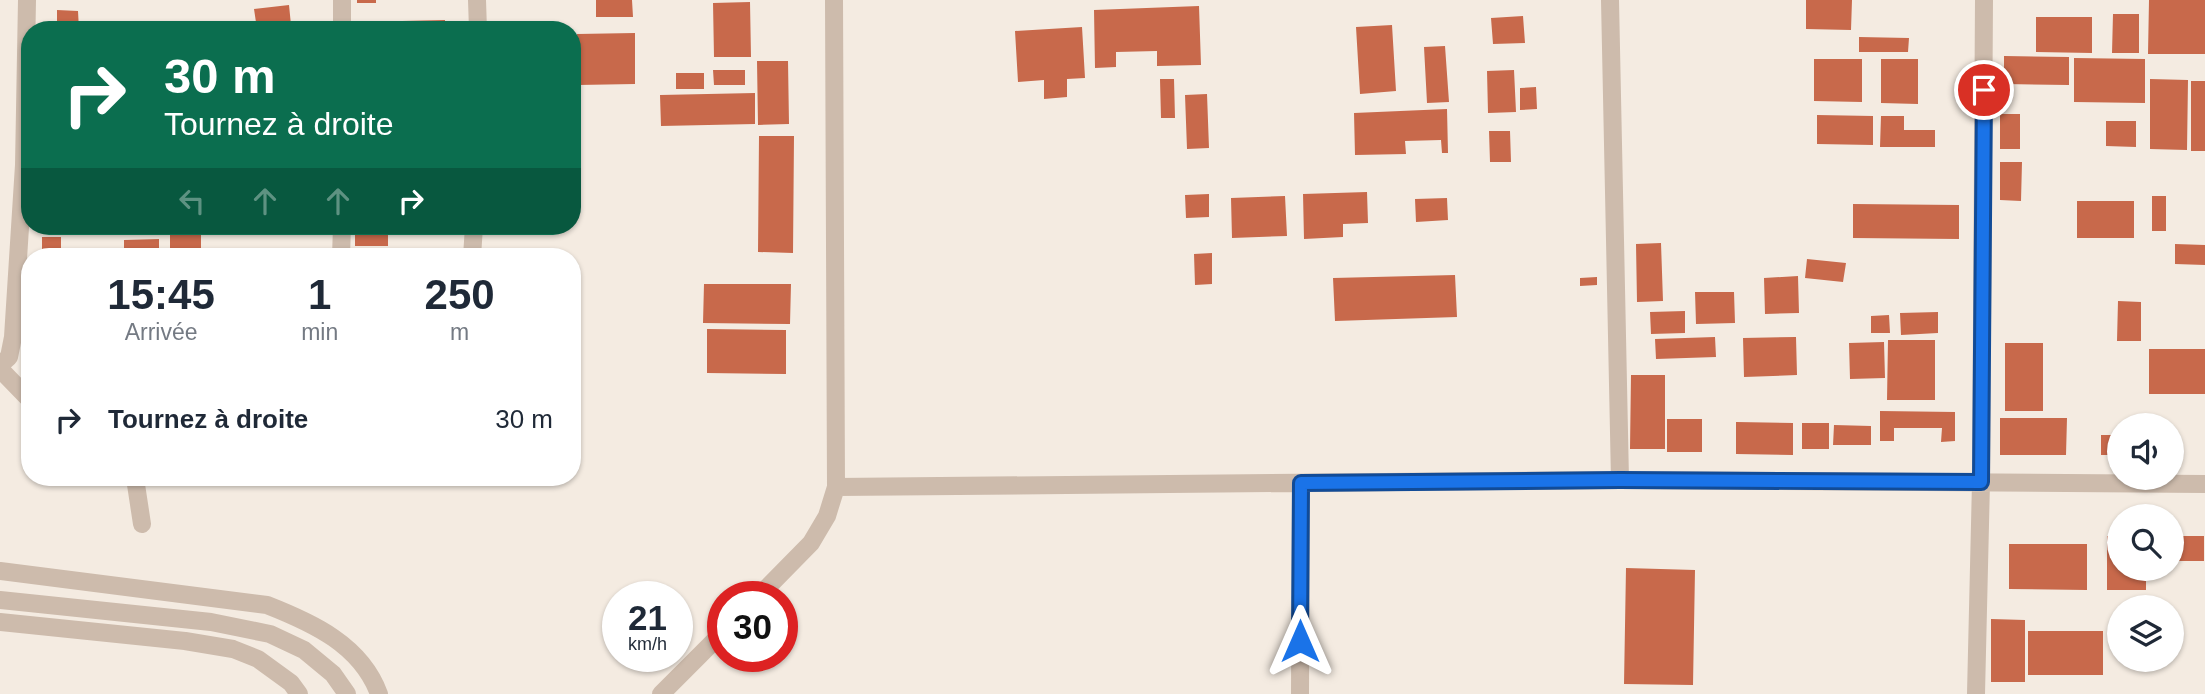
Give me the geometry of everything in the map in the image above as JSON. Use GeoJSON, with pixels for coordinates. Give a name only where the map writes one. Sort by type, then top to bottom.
{"type":"FeatureCollection","features":[{"type":"Feature","properties":{"kind":"street"},"geometry":{"type":"LineString","coordinates":[[26,21],[27,0]]}},
{"type":"Feature","properties":{"kind":"street"},"geometry":{"type":"LineString","coordinates":[[342,0],[342,21]]}},
{"type":"Feature","properties":{"kind":"street"},"geometry":{"type":"LineString","coordinates":[[477,0],[478,21]]}},
{"type":"Feature","properties":{"kind":"street"},"geometry":{"type":"LineString","coordinates":[[774,581],[811,543],[827,516],[836,487],[834,0]]}},
{"type":"Feature","properties":{"kind":"street"},"geometry":{"type":"LineString","coordinates":[[1610,0],[1620,480]]}},
{"type":"Feature","properties":{"kind":"street"},"geometry":{"type":"LineString","coordinates":[[1976,694],[1981,482],[1984,0]]}},
{"type":"Feature","properties":{"kind":"street"},"geometry":{"type":"LineString","coordinates":[[21,200],[13,337],[9,357],[0,367],[21,390]]}},
{"type":"Feature","properties":{"kind":"street"},"geometry":{"type":"LineString","coordinates":[[836,487],[1620,480],[2205,484]]}},
{"type":"Feature","properties":{"kind":"street"},"geometry":{"type":"LineString","coordinates":[[1300,694],[1301,483]]}},
{"type":"Feature","properties":{"kind":"street"},"geometry":{"type":"LineString","coordinates":[[136,486],[142,524]]}},
{"type":"Feature","properties":{"kind":"street"},"geometry":{"type":"LineString","coordinates":[[0,571],[267,605],[299,617],[349,648],[373,680],[379,694]]}},
{"type":"Feature","properties":{"kind":"street"},"geometry":{"type":"LineString","coordinates":[[0,600],[211,622],[270,634],[304,650],[333,674],[348,694]]}},
{"type":"Feature","properties":{"kind":"street"},"geometry":{"type":"LineString","coordinates":[[0,622],[185,641],[233,649],[258,659],[291,683],[299,694]]}},
{"type":"Feature","properties":{"kind":"street"},"geometry":{"type":"LineString","coordinates":[[661,694],[707,648]]}},
{"type":"Feature","properties":{"kind":"building"},"geometry":{"type":"Polygon","coordinates":[[[357,0],[376,0],[376,3],[357,3],[357,0]]]}},
{"type":"Feature","properties":{"kind":"building"},"geometry":{"type":"Polygon","coordinates":[[[596,0],[632,0],[633,17],[596,17],[596,0]]]}},
{"type":"Feature","properties":{"kind":"building"},"geometry":{"type":"Polygon","coordinates":[[[1806,0],[1852,0],[1851,30],[1806,29],[1806,0]]]}},
{"type":"Feature","properties":{"kind":"building"},"geometry":{"type":"Polygon","coordinates":[[[2149,0],[2205,0],[2205,54],[2148,54],[2149,0]]]}},
{"type":"Feature","properties":{"kind":"building"},"geometry":{"type":"Polygon","coordinates":[[[750,2],[751,57],[714,57],[713,3],[750,2]]]}},
{"type":"Feature","properties":{"kind":"building"},"geometry":{"type":"Polygon","coordinates":[[[289,5],[291,21],[256,21],[254,9],[289,5]]]}},
{"type":"Feature","properties":{"kind":"building"},"geometry":{"type":"Polygon","coordinates":[[[1199,6],[1201,65],[1157,66],[1157,51],[1116,52],[1116,67],[1095,68],[1094,10],[1199,6]]]}},
{"type":"Feature","properties":{"kind":"building"},"geometry":{"type":"Polygon","coordinates":[[[57,10],[78,11],[79,21],[57,21],[57,10]]]}},
{"type":"Feature","properties":{"kind":"building"},"geometry":{"type":"Polygon","coordinates":[[[2113,14],[2139,14],[2139,53],[2112,53],[2113,14]]]}},
{"type":"Feature","properties":{"kind":"building"},"geometry":{"type":"Polygon","coordinates":[[[1523,16],[1525,43],[1493,44],[1491,18],[1523,16]]]}},
{"type":"Feature","properties":{"kind":"building"},"geometry":{"type":"Polygon","coordinates":[[[2036,17],[2092,17],[2092,53],[2036,52],[2036,17]]]}},
{"type":"Feature","properties":{"kind":"building"},"geometry":{"type":"Polygon","coordinates":[[[1392,25],[1396,91],[1360,94],[1356,27],[1392,25]]]}},
{"type":"Feature","properties":{"kind":"building"},"geometry":{"type":"Polygon","coordinates":[[[1082,27],[1085,78],[1067,79],[1067,97],[1044,99],[1044,80],[1018,82],[1015,31],[1082,27]]]}},
{"type":"Feature","properties":{"kind":"building"},"geometry":{"type":"Polygon","coordinates":[[[635,33],[635,84],[581,85],[581,34],[635,33]]]}},
{"type":"Feature","properties":{"kind":"building"},"geometry":{"type":"Polygon","coordinates":[[[1859,37],[1909,38],[1908,52],[1859,52],[1859,37]]]}},
{"type":"Feature","properties":{"kind":"building"},"geometry":{"type":"Polygon","coordinates":[[[1445,46],[1449,102],[1427,103],[1424,47],[1445,46]]]}},
{"type":"Feature","properties":{"kind":"building"},"geometry":{"type":"Polygon","coordinates":[[[2004,56],[2069,57],[2069,85],[2004,84],[2004,56]]]}},
{"type":"Feature","properties":{"kind":"building"},"geometry":{"type":"Polygon","coordinates":[[[2074,58],[2145,59],[2145,103],[2074,102],[2074,58]]]}},
{"type":"Feature","properties":{"kind":"building"},"geometry":{"type":"Polygon","coordinates":[[[1814,59],[1862,59],[1862,102],[1814,101],[1814,59]]]}},
{"type":"Feature","properties":{"kind":"building"},"geometry":{"type":"Polygon","coordinates":[[[1881,59],[1918,59],[1918,104],[1881,103],[1881,59]]]}},
{"type":"Feature","properties":{"kind":"building"},"geometry":{"type":"Polygon","coordinates":[[[757,61],[788,61],[789,124],[758,125],[757,61]]]}},
{"type":"Feature","properties":{"kind":"building"},"geometry":{"type":"Polygon","coordinates":[[[713,70],[745,70],[745,85],[714,85],[713,70]]]}},
{"type":"Feature","properties":{"kind":"building"},"geometry":{"type":"Polygon","coordinates":[[[1514,70],[1516,112],[1488,113],[1487,71],[1514,70]]]}},
{"type":"Feature","properties":{"kind":"building"},"geometry":{"type":"Polygon","coordinates":[[[676,73],[704,73],[704,89],[676,89],[676,73]]]}},
{"type":"Feature","properties":{"kind":"building"},"geometry":{"type":"Polygon","coordinates":[[[1160,79],[1174,79],[1175,118],[1161,118],[1160,79]]]}},
{"type":"Feature","properties":{"kind":"building"},"geometry":{"type":"Polygon","coordinates":[[[2150,79],[2188,80],[2187,150],[2150,149],[2150,79]]]}},
{"type":"Feature","properties":{"kind":"building"},"geometry":{"type":"Polygon","coordinates":[[[2191,81],[2205,81],[2205,151],[2191,151],[2191,81]]]}},
{"type":"Feature","properties":{"kind":"building"},"geometry":{"type":"Polygon","coordinates":[[[1536,87],[1537,109],[1520,110],[1520,88],[1536,87]]]}},
{"type":"Feature","properties":{"kind":"building"},"geometry":{"type":"Polygon","coordinates":[[[755,93],[755,124],[661,126],[660,95],[755,93]]]}},
{"type":"Feature","properties":{"kind":"building"},"geometry":{"type":"Polygon","coordinates":[[[1207,94],[1209,148],[1187,149],[1185,95],[1207,94]]]}},
{"type":"Feature","properties":{"kind":"building"},"geometry":{"type":"Polygon","coordinates":[[[1447,109],[1448,153],[1442,153],[1441,140],[1405,141],[1406,154],[1355,155],[1354,113],[1447,109]]]}},
{"type":"Feature","properties":{"kind":"building"},"geometry":{"type":"Polygon","coordinates":[[[2000,114],[2020,114],[2020,149],[2000,149],[2000,114]]]}},
{"type":"Feature","properties":{"kind":"building"},"geometry":{"type":"Polygon","coordinates":[[[1817,115],[1873,116],[1873,145],[1817,144],[1817,115]]]}},
{"type":"Feature","properties":{"kind":"building"},"geometry":{"type":"Polygon","coordinates":[[[1881,116],[1904,116],[1904,130],[1935,130],[1935,147],[1880,147],[1881,116]]]}},
{"type":"Feature","properties":{"kind":"building"},"geometry":{"type":"Polygon","coordinates":[[[2106,121],[2136,121],[2136,147],[2106,146],[2106,121]]]}},
{"type":"Feature","properties":{"kind":"building"},"geometry":{"type":"Polygon","coordinates":[[[1489,131],[1510,131],[1511,162],[1490,162],[1489,131]]]}},
{"type":"Feature","properties":{"kind":"building"},"geometry":{"type":"Polygon","coordinates":[[[759,136],[794,136],[793,253],[758,252],[759,136]]]}},
{"type":"Feature","properties":{"kind":"building"},"geometry":{"type":"Polygon","coordinates":[[[2000,162],[2022,162],[2021,201],[2000,200],[2000,162]]]}},
{"type":"Feature","properties":{"kind":"building"},"geometry":{"type":"Polygon","coordinates":[[[1367,192],[1368,223],[1343,224],[1343,237],[1304,239],[1303,194],[1367,192]]]}},
{"type":"Feature","properties":{"kind":"building"},"geometry":{"type":"Polygon","coordinates":[[[1209,194],[1209,217],[1186,218],[1185,195],[1209,194]]]}},
{"type":"Feature","properties":{"kind":"building"},"geometry":{"type":"Polygon","coordinates":[[[1285,196],[1287,236],[1232,238],[1231,198],[1285,196]]]}},
{"type":"Feature","properties":{"kind":"building"},"geometry":{"type":"Polygon","coordinates":[[[2152,196],[2166,196],[2166,231],[2152,231],[2152,196]]]}},
{"type":"Feature","properties":{"kind":"building"},"geometry":{"type":"Polygon","coordinates":[[[1447,198],[1448,220],[1416,222],[1415,199],[1447,198]]]}},
{"type":"Feature","properties":{"kind":"building"},"geometry":{"type":"Polygon","coordinates":[[[2077,201],[2134,201],[2134,238],[2077,238],[2077,201]]]}},
{"type":"Feature","properties":{"kind":"building"},"geometry":{"type":"Polygon","coordinates":[[[1853,204],[1959,205],[1959,239],[1853,238],[1853,204]]]}},
{"type":"Feature","properties":{"kind":"building"},"geometry":{"type":"Polygon","coordinates":[[[170,235],[201,235],[201,248],[170,248],[170,235]]]}},
{"type":"Feature","properties":{"kind":"building"},"geometry":{"type":"Polygon","coordinates":[[[355,235],[388,235],[388,246],[355,246],[355,235]]]}},
{"type":"Feature","properties":{"kind":"building"},"geometry":{"type":"Polygon","coordinates":[[[42,237],[61,237],[61,248],[42,248],[42,237]]]}},
{"type":"Feature","properties":{"kind":"building"},"geometry":{"type":"Polygon","coordinates":[[[159,239],[159,248],[124,248],[124,240],[159,239]]]}},
{"type":"Feature","properties":{"kind":"building"},"geometry":{"type":"Polygon","coordinates":[[[1661,243],[1663,301],[1637,302],[1636,244],[1661,243]]]}},
{"type":"Feature","properties":{"kind":"building"},"geometry":{"type":"Polygon","coordinates":[[[2175,244],[2205,245],[2205,265],[2175,264],[2175,244]]]}},
{"type":"Feature","properties":{"kind":"building"},"geometry":{"type":"Polygon","coordinates":[[[1212,253],[1212,284],[1195,285],[1194,254],[1212,253]]]}},
{"type":"Feature","properties":{"kind":"building"},"geometry":{"type":"Polygon","coordinates":[[[1807,259],[1846,263],[1843,282],[1805,278],[1807,259]]]}},
{"type":"Feature","properties":{"kind":"building"},"geometry":{"type":"Polygon","coordinates":[[[1455,275],[1457,317],[1335,321],[1333,278],[1455,275]]]}},
{"type":"Feature","properties":{"kind":"building"},"geometry":{"type":"Polygon","coordinates":[[[1798,276],[1799,313],[1765,314],[1764,278],[1798,276]]]}},
{"type":"Feature","properties":{"kind":"building"},"geometry":{"type":"Polygon","coordinates":[[[1597,277],[1597,285],[1580,286],[1580,278],[1597,277]]]}},
{"type":"Feature","properties":{"kind":"building"},"geometry":{"type":"Polygon","coordinates":[[[704,284],[791,284],[790,324],[703,323],[704,284]]]}},
{"type":"Feature","properties":{"kind":"building"},"geometry":{"type":"Polygon","coordinates":[[[1695,292],[1734,292],[1735,323],[1696,324],[1695,292]]]}},
{"type":"Feature","properties":{"kind":"building"},"geometry":{"type":"Polygon","coordinates":[[[2118,301],[2141,302],[2141,341],[2117,341],[2118,301]]]}},
{"type":"Feature","properties":{"kind":"building"},"geometry":{"type":"Polygon","coordinates":[[[1685,311],[1685,333],[1651,334],[1650,312],[1685,311]]]}},
{"type":"Feature","properties":{"kind":"building"},"geometry":{"type":"Polygon","coordinates":[[[1938,312],[1938,333],[1901,335],[1900,313],[1938,312]]]}},
{"type":"Feature","properties":{"kind":"building"},"geometry":{"type":"Polygon","coordinates":[[[1889,315],[1890,333],[1871,333],[1871,316],[1889,315]]]}},
{"type":"Feature","properties":{"kind":"building"},"geometry":{"type":"Polygon","coordinates":[[[707,329],[786,330],[786,374],[707,373],[707,329]]]}},
{"type":"Feature","properties":{"kind":"building"},"geometry":{"type":"Polygon","coordinates":[[[1715,337],[1716,357],[1656,359],[1655,339],[1715,337]]]}},
{"type":"Feature","properties":{"kind":"building"},"geometry":{"type":"Polygon","coordinates":[[[1796,337],[1797,375],[1744,377],[1743,338],[1796,337]]]}},
{"type":"Feature","properties":{"kind":"building"},"geometry":{"type":"Polygon","coordinates":[[[1888,340],[1935,340],[1935,400],[1887,400],[1888,340]]]}},
{"type":"Feature","properties":{"kind":"building"},"geometry":{"type":"Polygon","coordinates":[[[1884,342],[1885,378],[1850,379],[1849,343],[1884,342]]]}},
{"type":"Feature","properties":{"kind":"building"},"geometry":{"type":"Polygon","coordinates":[[[2005,343],[2043,343],[2043,411],[2005,411],[2005,343]]]}},
{"type":"Feature","properties":{"kind":"building"},"geometry":{"type":"Polygon","coordinates":[[[2149,349],[2205,349],[2205,394],[2149,394],[2149,349]]]}},
{"type":"Feature","properties":{"kind":"building"},"geometry":{"type":"Polygon","coordinates":[[[1631,375],[1665,375],[1665,449],[1630,449],[1631,375]]]}},
{"type":"Feature","properties":{"kind":"building"},"geometry":{"type":"Polygon","coordinates":[[[1880,411],[1955,412],[1955,441],[1941,442],[1942,428],[1894,428],[1894,441],[1880,441],[1880,411]]]}},
{"type":"Feature","properties":{"kind":"building"},"geometry":{"type":"Polygon","coordinates":[[[2000,418],[2067,418],[2066,455],[2000,455],[2000,418]]]}},
{"type":"Feature","properties":{"kind":"building"},"geometry":{"type":"Polygon","coordinates":[[[1667,419],[1702,419],[1702,452],[1667,452],[1667,419]]]}},
{"type":"Feature","properties":{"kind":"building"},"geometry":{"type":"Polygon","coordinates":[[[1736,422],[1793,423],[1793,455],[1736,454],[1736,422]]]}},
{"type":"Feature","properties":{"kind":"building"},"geometry":{"type":"Polygon","coordinates":[[[1802,423],[1829,423],[1829,449],[1802,449],[1802,423]]]}},
{"type":"Feature","properties":{"kind":"building"},"geometry":{"type":"Polygon","coordinates":[[[1834,425],[1871,426],[1871,445],[1833,445],[1834,425]]]}},
{"type":"Feature","properties":{"kind":"building"},"geometry":{"type":"Polygon","coordinates":[[[2101,435],[2107,435],[2107,455],[2101,455],[2101,435]]]}},
{"type":"Feature","properties":{"kind":"building"},"geometry":{"type":"Polygon","coordinates":[[[2184,536],[2204,536],[2204,561],[2184,561],[2184,536]]]}},
{"type":"Feature","properties":{"kind":"building"},"geometry":{"type":"Polygon","coordinates":[[[2009,544],[2087,544],[2087,590],[2009,589],[2009,544]]]}},
{"type":"Feature","properties":{"kind":"building"},"geometry":{"type":"Polygon","coordinates":[[[1626,568],[1695,570],[1693,685],[1624,684],[1626,568]]]}},
{"type":"Feature","properties":{"kind":"building"},"geometry":{"type":"Polygon","coordinates":[[[2107,581],[2146,581],[2146,590],[2107,590],[2107,581]]]}},
{"type":"Feature","properties":{"kind":"building"},"geometry":{"type":"Polygon","coordinates":[[[1991,619],[2025,620],[2025,682],[1991,682],[1991,619]]]}},
{"type":"Feature","properties":{"kind":"building"},"geometry":{"type":"Polygon","coordinates":[[[2028,631],[2103,631],[2103,675],[2028,675],[2028,631]]]}},
{"type":"Feature","properties":{"kind":"route"},"geometry":{"type":"LineString","coordinates":[[1300,641],[1301,483],[1445,480],[1981,482],[1984,90]]}}]}
